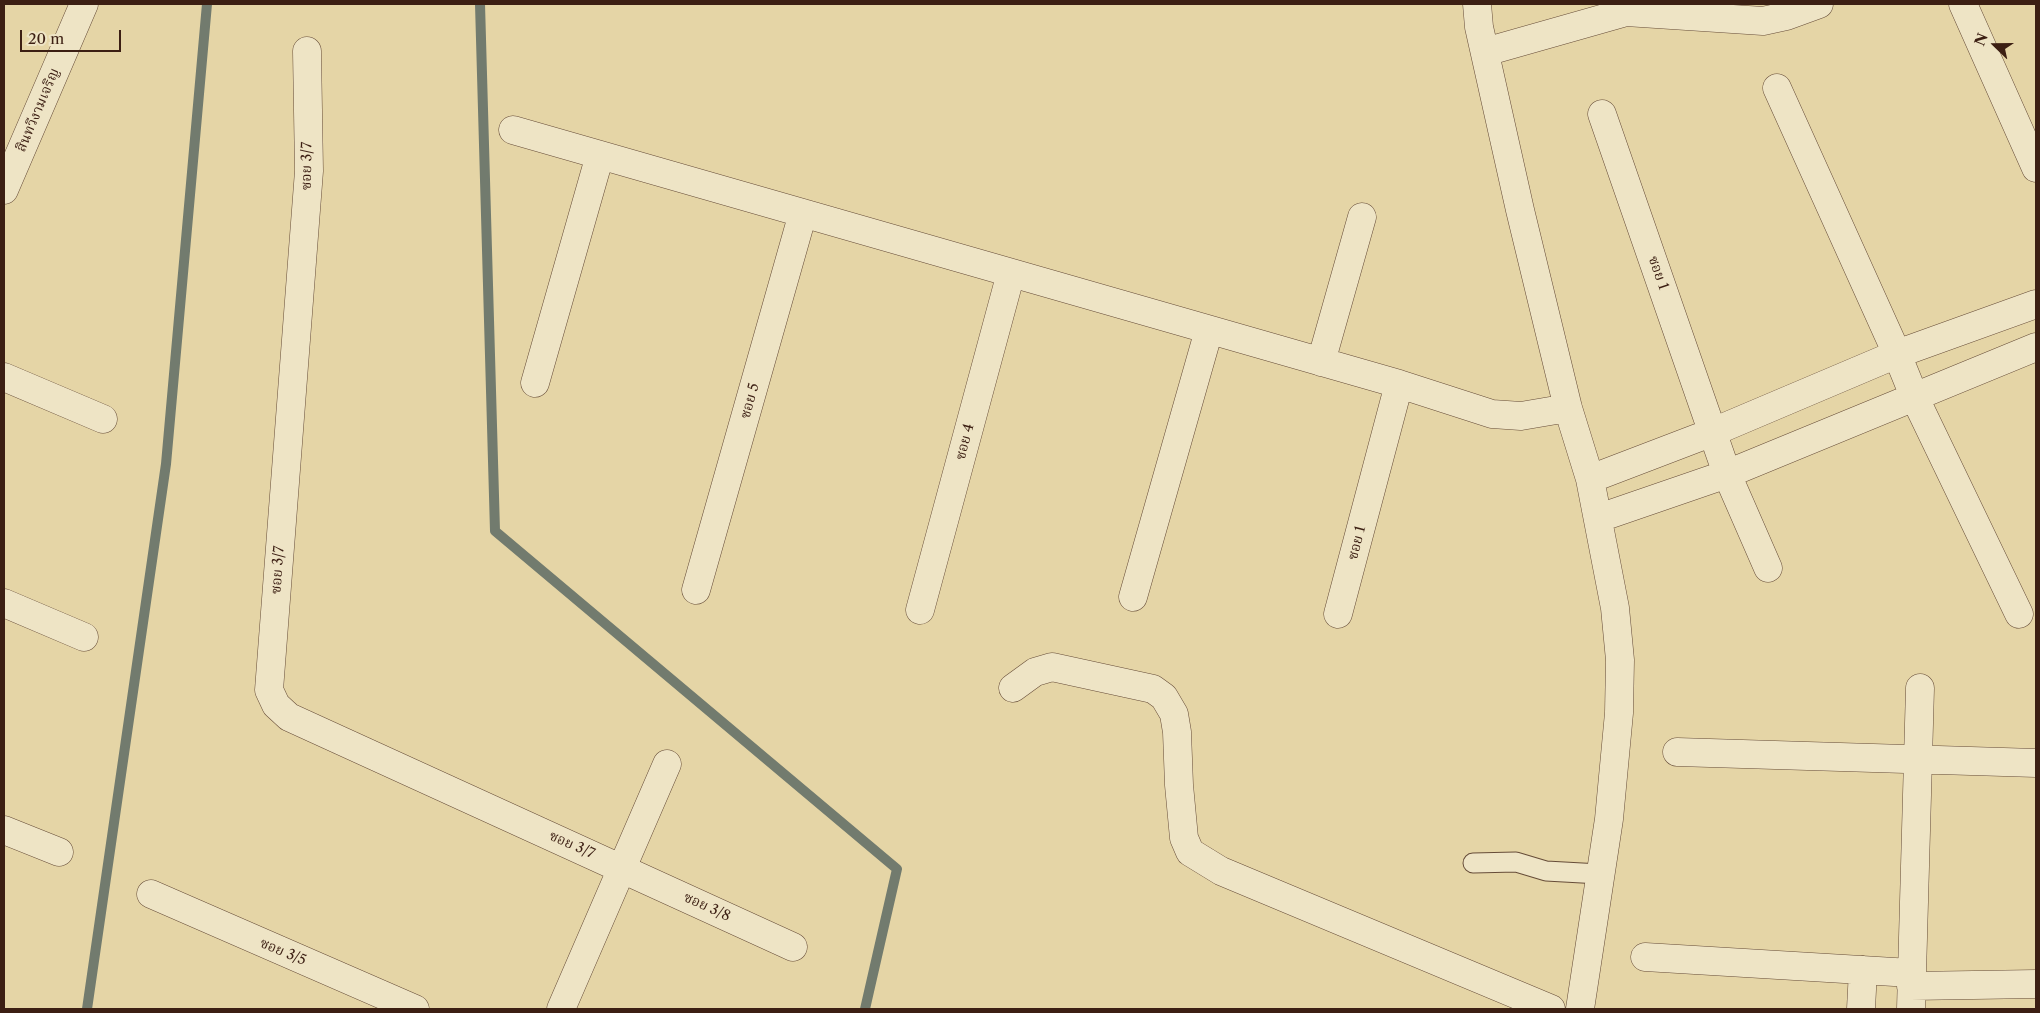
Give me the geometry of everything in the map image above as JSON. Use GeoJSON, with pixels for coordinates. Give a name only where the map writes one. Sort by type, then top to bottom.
{"type":"FeatureCollection","features":[{"type":"Feature","properties":{"kind":"street","name":"สินทวีงามเจริญ"},"geometry":{"type":"LineString","coordinates":[[4,190],[10,161],[84,4]]}},
{"type":"Feature","properties":{"kind":"street"},"geometry":{"type":"LineString","coordinates":[[1477,4],[1485,52],[1520,210],[1568,408],[1590,479],[1599,518],[1615,608],[1620,660],[1620,713],[1609,819],[1580,1009]]}},
{"type":"Feature","properties":{"kind":"street"},"geometry":{"type":"LineString","coordinates":[[1485,52],[1626,12],[1763,21],[1786,16],[1819,4]]}},
{"type":"Feature","properties":{"kind":"street"},"geometry":{"type":"LineString","coordinates":[[1963,4],[2036,168]]}},
{"type":"Feature","properties":{"kind":"street","name":"ซอย 3/7"},"geometry":{"type":"LineString","coordinates":[[307,51],[309,171],[269,690],[276,705],[289,717],[622,868]]}},
{"type":"Feature","properties":{"kind":"street"},"geometry":{"type":"LineString","coordinates":[[1777,88],[1897,354],[1914,396],[2019,614]]}},
{"type":"Feature","properties":{"kind":"street","name":"ซอย 1"},"geometry":{"type":"LineString","coordinates":[[1602,114],[1726,474],[1768,568]]}},
{"type":"Feature","properties":{"kind":"street"},"geometry":{"type":"LineString","coordinates":[[513,130],[1399,384],[1492,414],[1521,416],[1568,408]]}},
{"type":"Feature","properties":{"kind":"street"},"geometry":{"type":"LineString","coordinates":[[535,383],[600,155]]}},
{"type":"Feature","properties":{"kind":"street","name":"ซอย 5"},"geometry":{"type":"LineString","coordinates":[[696,590],[803,213]]}},
{"type":"Feature","properties":{"kind":"street"},"geometry":{"type":"LineString","coordinates":[[1321,362],[1362,217]]}},
{"type":"Feature","properties":{"kind":"street","name":"ซอย 4"},"geometry":{"type":"LineString","coordinates":[[920,610],[1011,273]]}},
{"type":"Feature","properties":{"kind":"street"},"geometry":{"type":"LineString","coordinates":[[1590,479],[1713,432],[1897,354],[2036,304]]}},
{"type":"Feature","properties":{"kind":"street"},"geometry":{"type":"LineString","coordinates":[[1133,597],[1209,330]]}},
{"type":"Feature","properties":{"kind":"street"},"geometry":{"type":"LineString","coordinates":[[1599,518],[1726,474],[2036,347]]}},
{"type":"Feature","properties":{"kind":"street"},"geometry":{"type":"LineString","coordinates":[[4,377],[103,418]]}},
{"type":"Feature","properties":{"kind":"street","name":"ซอย 1"},"geometry":{"type":"LineString","coordinates":[[1338,614],[1399,384]]}},
{"type":"Feature","properties":{"kind":"street"},"geometry":{"type":"LineString","coordinates":[[4,603],[84,637]]}},
{"type":"Feature","properties":{"kind":"street"},"geometry":{"type":"LineString","coordinates":[[1013,688],[1035,672],[1052,667],[1152,689],[1164,697],[1174,714],[1177,732],[1178,785],[1184,838],[1190,852],[1221,871],[1551,1009]]}},
{"type":"Feature","properties":{"kind":"street"},"geometry":{"type":"LineString","coordinates":[[1911,989],[1920,688]]}},
{"type":"Feature","properties":{"kind":"street"},"geometry":{"type":"LineString","coordinates":[[1677,752],[2036,763]]}},
{"type":"Feature","properties":{"kind":"street"},"geometry":{"type":"LineString","coordinates":[[561,1009],[667,764]]}},
{"type":"Feature","properties":{"kind":"street"},"geometry":{"type":"LineString","coordinates":[[4,830],[59,852]]}},
{"type":"Feature","properties":{"kind":"street","name":"ซอย 3/8"},"geometry":{"type":"LineString","coordinates":[[622,868],[793,947]]}},
{"type":"Feature","properties":{"kind":"street","name":"ซอย 3/5"},"geometry":{"type":"LineString","coordinates":[[151,894],[415,1009]]}},
{"type":"Feature","properties":{"kind":"street"},"geometry":{"type":"LineString","coordinates":[[1645,957],[1863,970],[1911,989],[2036,984]]}},
{"type":"Feature","properties":{"kind":"street"},"geometry":{"type":"LineString","coordinates":[[1861,1009],[1863,970]]}},
{"type":"Feature","properties":{"kind":"lane"},"geometry":{"type":"LineString","coordinates":[[1473,863],[1516,862],[1546,871],[1600,874]]}},
{"type":"Feature","properties":{"kind":"waterway"},"geometry":{"type":"LineString","coordinates":[[87,1009],[166,464],[207,4]]}},
{"type":"Feature","properties":{"kind":"waterway"},"geometry":{"type":"LineString","coordinates":[[480,4],[495,531],[897,869],[865,1009]]}}]}
